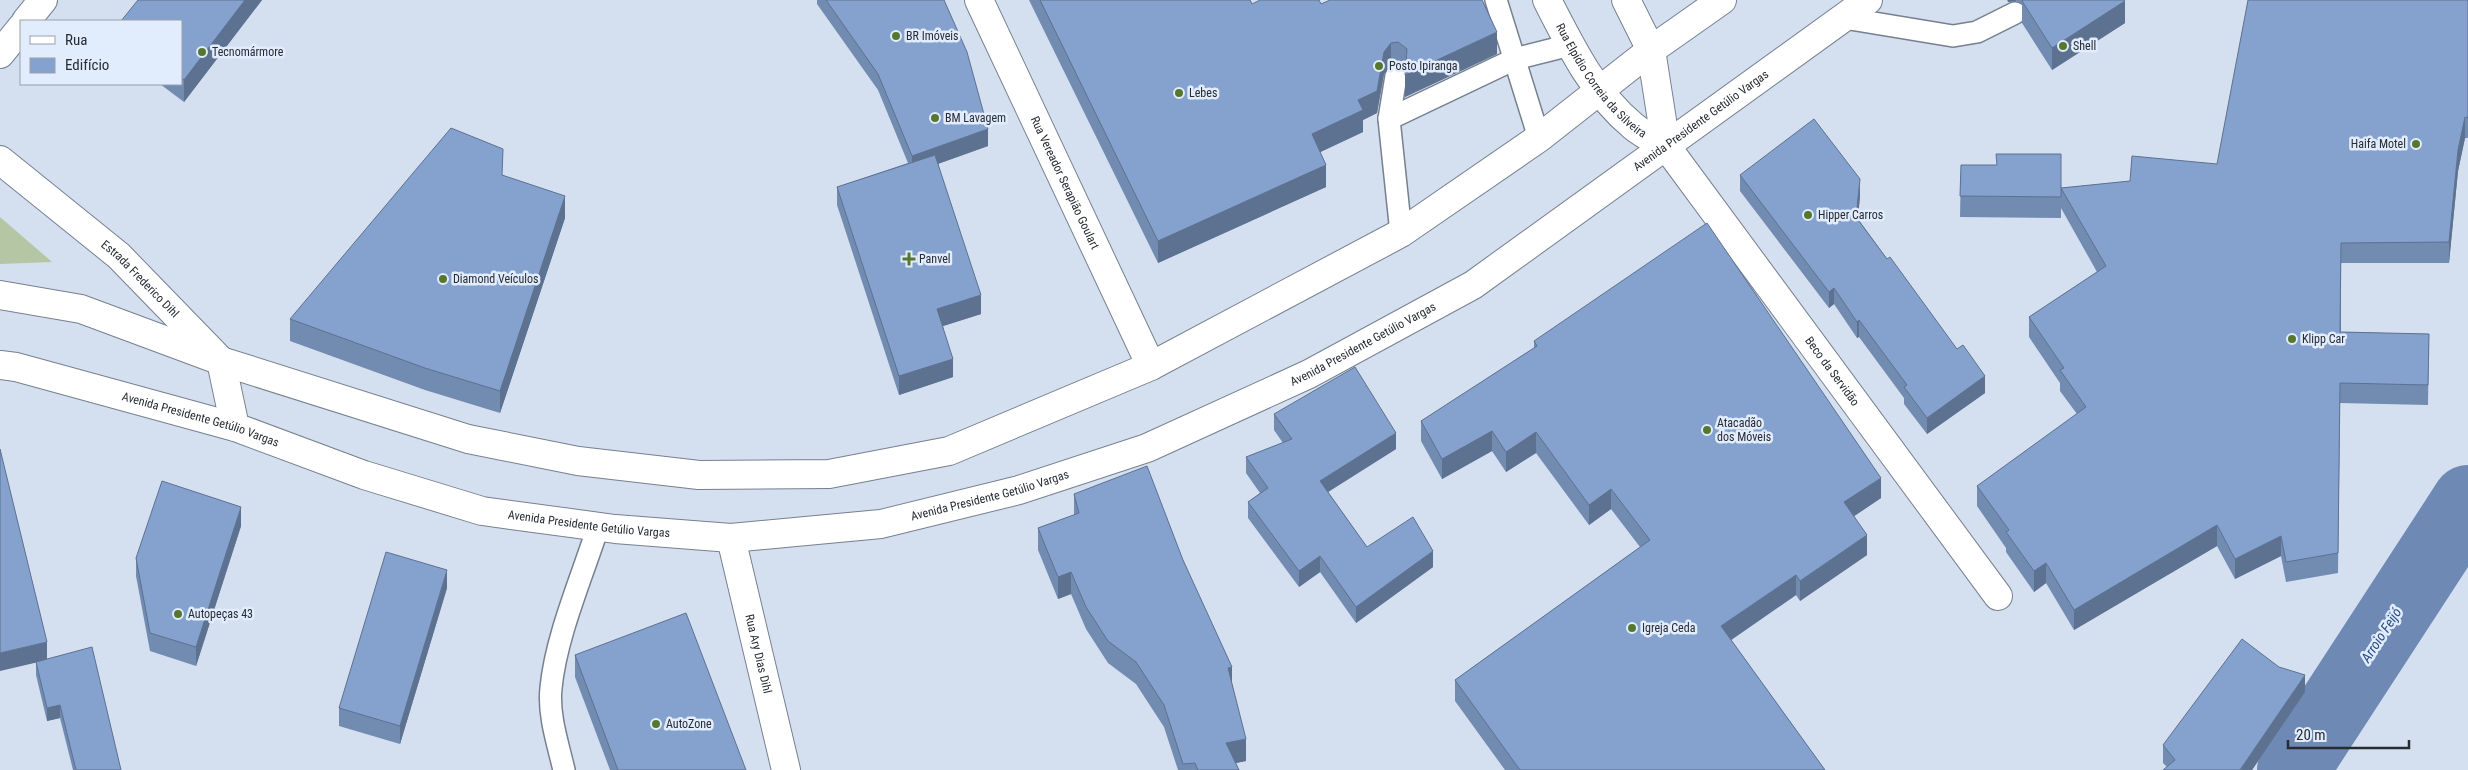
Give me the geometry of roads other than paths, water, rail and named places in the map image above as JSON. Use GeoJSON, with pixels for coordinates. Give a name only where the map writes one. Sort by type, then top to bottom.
{"type":"FeatureCollection","features":[{"type":"Feature","properties":{"kind":"main road"},"geometry":{"type":"LineString","coordinates":[[27,20],[43,0]]}},
{"type":"Feature","properties":{"kind":"main road","name":"Rua Vereador Serapião Goulart"},"geometry":{"type":"LineString","coordinates":[[979,0],[1151,366]]}},
{"type":"Feature","properties":{"kind":"main road","name":"Rua Elpídio Correia da Silveira"},"geometry":{"type":"LineString","coordinates":[[1547,0],[1570,44],[1599,91],[1633,127],[1666,146]]}},
{"type":"Feature","properties":{"kind":"main road","name":"Rua Elpídio Correia da Silveira"},"geometry":{"type":"LineString","coordinates":[[1626,0],[1651,50],[1666,146]]}},
{"type":"Feature","properties":{"kind":"main road"},"geometry":{"type":"LineString","coordinates":[[0,295],[82,309],[221,361],[468,439],[578,461],[699,475],[829,474],[949,451],[1151,366],[1401,233],[1539,138],[1651,50],[1722,0]]}},
{"type":"Feature","properties":{"kind":"main road","name":"Avenida Presidente Getúlio Vargas"},"geometry":{"type":"LineString","coordinates":[[0,365],[16,367],[235,428],[364,475],[482,511],[598,527],[731,538],[881,524],[1019,490],[1147,448],[1309,374],[1473,285],[1868,0]]}},
{"type":"Feature","properties":{"kind":"main road"},"geometry":{"type":"LineString","coordinates":[[0,54],[20,29]]}},
{"type":"Feature","properties":{"kind":"main road","name":"Beco da Servidão"},"geometry":{"type":"LineString","coordinates":[[1666,146],[1998,596]]}},
{"type":"Feature","properties":{"kind":"main road","name":"Estrada Frederico Dihl"},"geometry":{"type":"LineString","coordinates":[[0,160],[119,256],[221,361]]}},
{"type":"Feature","properties":{"kind":"main road"},"geometry":{"type":"LineString","coordinates":[[221,361],[235,428]]}},
{"type":"Feature","properties":{"kind":"main road","name":"Rua Ary Dias Dihl"},"geometry":{"type":"LineString","coordinates":[[731,538],[786,770]]}},
{"type":"Feature","properties":{"kind":"lane"},"geometry":{"type":"LineString","coordinates":[[1496,0],[1539,138]]}},
{"type":"Feature","properties":{"kind":"lane"},"geometry":{"type":"LineString","coordinates":[[1844,18],[1953,36],[1977,32],[2015,13]]}},
{"type":"Feature","properties":{"kind":"lane"},"geometry":{"type":"LineString","coordinates":[[1389,119],[1515,59],[1570,44]]}},
{"type":"Feature","properties":{"kind":"lane"},"geometry":{"type":"LineString","coordinates":[[1396,76],[1389,119],[1401,233]]}},
{"type":"Feature","properties":{"kind":"lane"},"geometry":{"type":"LineString","coordinates":[[564,770],[552,719],[550,688],[563,631],[598,527]]}},
{"type":"Feature","properties":{"kind":"waterway","name":"Arroio Feijó"},"geometry":{"type":"LineString","coordinates":[[2293,770],[2468,501]]}},
{"type":"Feature","properties":{"kind":"place","name":"BR Imóveis"},"geometry":{"type":"Point","coordinates":[896,36]}},
{"type":"Feature","properties":{"kind":"place","name":"Shell"},"geometry":{"type":"Point","coordinates":[2063,46]}},
{"type":"Feature","properties":{"kind":"place","name":"Tecnomármore"},"geometry":{"type":"Point","coordinates":[202,52]}},
{"type":"Feature","properties":{"kind":"place","name":"Posto Ipiranga"},"geometry":{"type":"Point","coordinates":[1379,66]}},
{"type":"Feature","properties":{"kind":"place","name":"Lebes"},"geometry":{"type":"Point","coordinates":[1179,93]}},
{"type":"Feature","properties":{"kind":"place","name":"BM Lavagem"},"geometry":{"type":"Point","coordinates":[935,118]}},
{"type":"Feature","properties":{"kind":"place","name":"Haifa Motel"},"geometry":{"type":"Point","coordinates":[2416,144]}},
{"type":"Feature","properties":{"kind":"place","name":"Hipper Carros"},"geometry":{"type":"Point","coordinates":[1808,215]}},
{"type":"Feature","properties":{"kind":"place","name":"Panvel"},"geometry":{"type":"Point","coordinates":[909,259]}},
{"type":"Feature","properties":{"kind":"place","name":"Diamond Veículos"},"geometry":{"type":"Point","coordinates":[443,279]}},
{"type":"Feature","properties":{"kind":"place","name":"Klipp Car"},"geometry":{"type":"Point","coordinates":[2292,339]}},
{"type":"Feature","properties":{"kind":"place","name":"Atacadão dos Móveis"},"geometry":{"type":"Point","coordinates":[1707,430]}},
{"type":"Feature","properties":{"kind":"place","name":"Autopeças 43"},"geometry":{"type":"Point","coordinates":[178,614]}},
{"type":"Feature","properties":{"kind":"place","name":"Igreja Ceda"},"geometry":{"type":"Point","coordinates":[1632,628]}},
{"type":"Feature","properties":{"kind":"place","name":"AutoZone"},"geometry":{"type":"Point","coordinates":[656,724]}}]}
